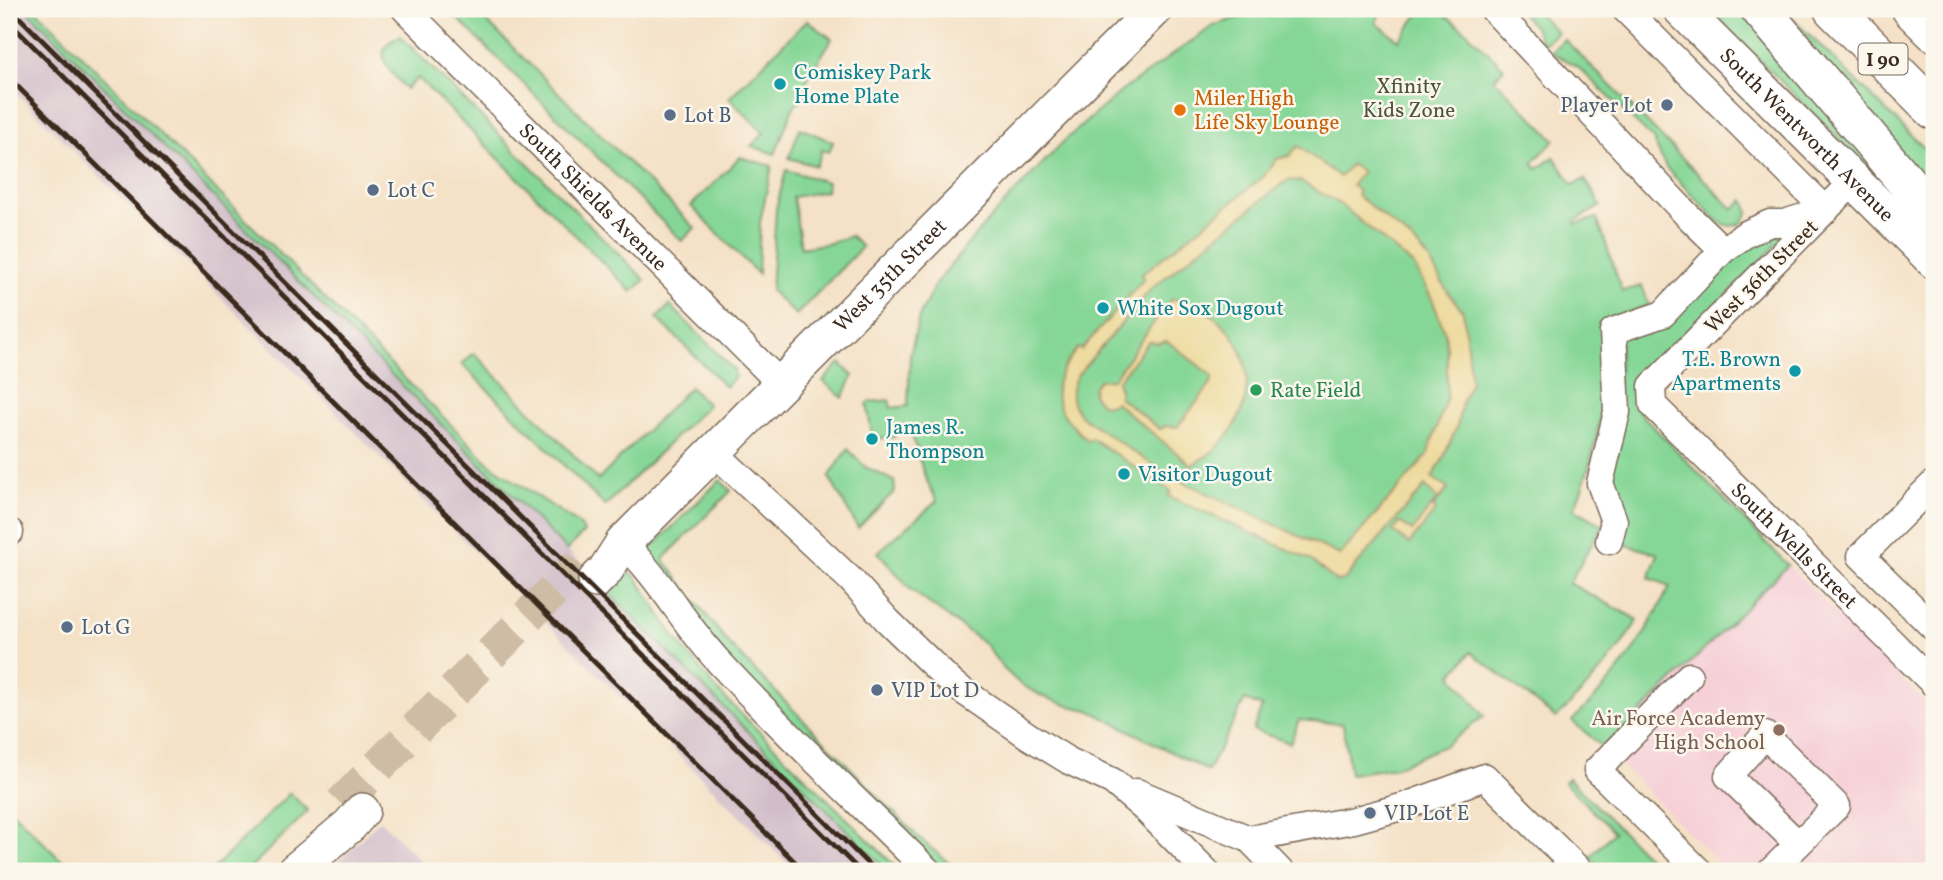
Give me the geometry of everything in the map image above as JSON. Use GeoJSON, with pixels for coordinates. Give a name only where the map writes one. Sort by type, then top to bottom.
{"type":"FeatureCollection","features":[{"type":"Feature","properties":{"kind":"highway"},"geometry":{"type":"LineString","coordinates":[[1760,9],[1934,215]]}},
{"type":"Feature","properties":{"kind":"highway","name":"I 90"},"geometry":{"type":"LineString","coordinates":[[1833,9],[1934,110]]}},
{"type":"Feature","properties":{"kind":"highway","name":"I 90"},"geometry":{"type":"LineString","coordinates":[[1911,9],[1934,32]]}},
{"type":"Feature","properties":{"kind":"main road","name":"West 35th Street"},"geometry":{"type":"LineString","coordinates":[[588,572],[605,571],[623,542],[1155,9]]}},
{"type":"Feature","properties":{"kind":"main road","name":"South Wentworth Avenue"},"geometry":{"type":"LineString","coordinates":[[1681,9],[1934,261]]}},
{"type":"Feature","properties":{"kind":"main road"},"geometry":{"type":"LineString","coordinates":[[300,870],[350,825],[352,807]]}},
{"type":"Feature","properties":{"kind":"street","name":"South Shields Avenue"},"geometry":{"type":"LineString","coordinates":[[405,9],[781,384]]}},
{"type":"Feature","properties":{"kind":"street"},"geometry":{"type":"LineString","coordinates":[[1493,9],[1723,250]]}},
{"type":"Feature","properties":{"kind":"street"},"geometry":{"type":"LineString","coordinates":[[1609,541],[1614,521],[1600,483],[1617,412],[1613,331],[1663,314],[1723,250],[1746,234],[1770,223],[1784,223],[1826,210],[1625,9]]}},
{"type":"Feature","properties":{"kind":"street","name":"West 36th Street"},"geometry":{"type":"LineString","coordinates":[[1653,405],[1652,386],[1854,181]]}},
{"type":"Feature","properties":{"kind":"street","name":"South Wells Street"},"geometry":{"type":"LineString","coordinates":[[1653,405],[1934,684]]}},
{"type":"Feature","properties":{"kind":"street"},"geometry":{"type":"LineString","coordinates":[[714,452],[851,580],[888,621],[953,684],[989,711],[1069,761],[1249,839],[1280,871]]}},
{"type":"Feature","properties":{"kind":"street"},"geometry":{"type":"LineString","coordinates":[[1900,650],[1932,622],[1861,556],[1934,483]]}},
{"type":"Feature","properties":{"kind":"street"},"geometry":{"type":"LineString","coordinates":[[623,542],[637,556],[666,597],[719,662],[928,871]]}},
{"type":"Feature","properties":{"kind":"street"},"geometry":{"type":"LineString","coordinates":[[1689,676],[1597,770],[1699,871]]}},
{"type":"Feature","properties":{"kind":"street"},"geometry":{"type":"LineString","coordinates":[[1249,839],[1354,820],[1441,794],[1485,777],[1580,871]]}},
{"type":"Feature","properties":{"kind":"street"},"geometry":{"type":"LineString","coordinates":[[1112,781],[1147,811],[1206,871]]}},
{"type":"Feature","properties":{"kind":"street"},"geometry":{"type":"LineString","coordinates":[[1771,871],[1798,844]]}},
{"type":"Feature","properties":{"kind":"shaded area"},"geometry":{"type":"Polygon","coordinates":[[[9,9],[26,9],[888,871],[795,871],[9,86],[9,9]]]}},
{"type":"Feature","properties":{"kind":"shaded area","name":"Air Force Academy High School"},"geometry":{"type":"Polygon","coordinates":[[[1788,565],[1934,711],[1934,871],[1727,871],[1605,749],[1788,565]]]}},
{"type":"Feature","properties":{"kind":"shaded area"},"geometry":{"type":"Polygon","coordinates":[[[380,820],[431,871],[329,871],[380,820]]]}},
{"type":"Feature","properties":{"kind":"green space"},"geometry":{"type":"Polygon","coordinates":[[[26,9],[35,9],[491,465],[580,525],[584,532],[567,550],[26,9]]]}},
{"type":"Feature","properties":{"kind":"green space"},"geometry":{"type":"Polygon","coordinates":[[[448,9],[474,9],[695,228],[682,241],[448,9]]]}},
{"type":"Feature","properties":{"kind":"green space","name":"Rate Field"},"geometry":{"type":"Polygon","coordinates":[[[1255,9],[1381,9],[1376,23],[1399,40],[1423,9],[1438,9],[1467,32],[1504,68],[1494,79],[1555,140],[1533,162],[1537,169],[1554,157],[1573,185],[1585,179],[1601,206],[1575,221],[1576,224],[1597,218],[1622,291],[1642,286],[1649,305],[1602,322],[1604,371],[1600,418],[1590,464],[1574,509],[1603,525],[1569,583],[1638,620],[1600,672],[1556,718],[1471,652],[1452,675],[1484,716],[1446,745],[1396,767],[1350,774],[1343,724],[1299,720],[1290,743],[1253,730],[1262,707],[1245,700],[1208,771],[1089,710],[1042,696],[1020,684],[1002,667],[985,644],[911,590],[878,552],[937,501],[925,477],[909,426],[894,428],[895,437],[876,439],[875,435],[872,436],[867,404],[889,400],[891,408],[908,406],[910,355],[919,317],[936,283],[982,227],[1065,140],[1123,90],[1213,26],[1255,12],[1255,9]]]}},
{"type":"Feature","properties":{"kind":"green space"},"geometry":{"type":"Polygon","coordinates":[[[1518,9],[1534,9],[1557,32],[1543,45],[1535,28],[1518,9]]]}},
{"type":"Feature","properties":{"kind":"green space"},"geometry":{"type":"Polygon","coordinates":[[[1708,9],[1744,9],[1898,193],[1893,198],[1838,138],[1708,9]]]}},
{"type":"Feature","properties":{"kind":"green space"},"geometry":{"type":"Polygon","coordinates":[[[1783,9],[1934,158],[1934,201],[1783,9]]]}},
{"type":"Feature","properties":{"kind":"green space"},"geometry":{"type":"Polygon","coordinates":[[[807,20],[832,39],[807,79],[805,96],[793,108],[775,154],[751,146],[764,133],[729,98],[807,20]]]}},
{"type":"Feature","properties":{"kind":"green space"},"geometry":{"type":"Polygon","coordinates":[[[400,36],[645,280],[632,292],[418,78],[406,89],[389,69],[383,55],[390,42],[400,36]]]}},
{"type":"Feature","properties":{"kind":"green space"},"geometry":{"type":"Polygon","coordinates":[[[1564,39],[1733,209],[1743,200],[1746,203],[1748,212],[1742,223],[1729,226],[1717,220],[1666,168],[1653,139],[1577,66],[1551,52],[1564,39]]]}},
{"type":"Feature","properties":{"kind":"green space"},"geometry":{"type":"Polygon","coordinates":[[[800,128],[833,142],[829,152],[822,150],[816,166],[789,158],[800,128]]]}},
{"type":"Feature","properties":{"kind":"green space"},"geometry":{"type":"Polygon","coordinates":[[[740,157],[772,166],[760,222],[758,274],[691,206],[740,157]]]}},
{"type":"Feature","properties":{"kind":"green space"},"geometry":{"type":"Polygon","coordinates":[[[786,170],[827,182],[826,191],[793,197],[801,248],[851,236],[862,247],[796,315],[771,291],[776,209],[786,170]]]}},
{"type":"Feature","properties":{"kind":"green space"},"geometry":{"type":"Polygon","coordinates":[[[1778,235],[1782,239],[1642,382],[1637,402],[1642,415],[1788,565],[1605,749],[1572,721],[1603,690],[1628,658],[1650,625],[1670,586],[1649,578],[1658,554],[1616,542],[1610,493],[1621,333],[1745,246],[1778,235]]]}},
{"type":"Feature","properties":{"kind":"green space"},"geometry":{"type":"Polygon","coordinates":[[[670,305],[734,370],[735,377],[726,387],[657,318],[670,305]]]}},
{"type":"Feature","properties":{"kind":"green space"},"geometry":{"type":"Polygon","coordinates":[[[474,353],[598,480],[690,387],[708,405],[605,506],[462,364],[474,353]]]}},
{"type":"Feature","properties":{"kind":"green space"},"geometry":{"type":"Polygon","coordinates":[[[840,363],[853,376],[843,398],[823,381],[840,363]]]}},
{"type":"Feature","properties":{"kind":"green space"},"geometry":{"type":"Polygon","coordinates":[[[848,449],[865,467],[894,481],[895,491],[858,528],[829,477],[848,449]]]}},
{"type":"Feature","properties":{"kind":"green space"},"geometry":{"type":"Polygon","coordinates":[[[720,480],[731,491],[663,559],[728,643],[920,839],[959,871],[944,871],[938,867],[724,657],[648,551],[720,480]]]}},
{"type":"Feature","properties":{"kind":"green space"},"geometry":{"type":"Polygon","coordinates":[[[629,572],[636,577],[676,639],[717,690],[900,871],[888,871],[607,591],[629,572]]]}},
{"type":"Feature","properties":{"kind":"green space"},"geometry":{"type":"Polygon","coordinates":[[[1568,778],[1662,871],[1604,871],[1590,857],[1614,832],[1564,782],[1568,778]]]}},
{"type":"Feature","properties":{"kind":"green space"},"geometry":{"type":"Polygon","coordinates":[[[290,793],[308,811],[247,871],[211,871],[290,793]]]}},
{"type":"Feature","properties":{"kind":"green space"},"geometry":{"type":"Polygon","coordinates":[[[9,808],[72,871],[24,871],[9,856],[9,808]]]}},
{"type":"Feature","properties":{"kind":"sand"},"geometry":{"type":"Polygon","coordinates":[[[1298,146],[1340,177],[1351,164],[1362,172],[1352,185],[1359,191],[1357,195],[1426,255],[1449,294],[1463,311],[1471,382],[1463,399],[1457,427],[1432,477],[1448,489],[1433,507],[1436,510],[1409,544],[1393,531],[1400,522],[1412,531],[1437,499],[1425,486],[1344,580],[1337,582],[1309,559],[1168,496],[1171,491],[1091,438],[1088,441],[1066,418],[1057,397],[1060,374],[1067,362],[1078,348],[1081,350],[1144,279],[1141,275],[1263,177],[1277,159],[1289,156],[1298,146]],[[1289,180],[1283,183],[1152,288],[1079,373],[1073,384],[1072,400],[1081,416],[1166,474],[1340,555],[1427,456],[1447,397],[1447,349],[1445,333],[1432,299],[1414,266],[1340,204],[1300,181],[1289,180]]]}},
{"type":"Feature","properties":{"kind":"sand"},"geometry":{"type":"Polygon","coordinates":[[[1171,299],[1201,309],[1224,326],[1239,347],[1246,372],[1245,398],[1236,424],[1218,447],[1191,465],[1115,402],[1110,405],[1101,404],[1093,394],[1094,386],[1099,380],[1113,379],[1171,299]],[[1149,341],[1117,382],[1119,397],[1160,429],[1166,426],[1177,427],[1211,384],[1212,376],[1167,341],[1149,341]]]}},
{"type":"Feature","properties":{"kind":"tunnel"},"geometry":{"type":"LineString","coordinates":[[341,804],[580,564]]}},
{"type":"Feature","properties":{"kind":"railway"},"geometry":{"type":"LineString","coordinates":[[11,9],[875,871]]}},
{"type":"Feature","properties":{"kind":"railway"},"geometry":{"type":"LineString","coordinates":[[9,22],[860,871]]}},
{"type":"Feature","properties":{"kind":"railway"},"geometry":{"type":"LineString","coordinates":[[9,78],[804,871]]}},
{"type":"Feature","properties":{"kind":"place","name":"Comiskey Park Home Plate"},"geometry":{"type":"Point","coordinates":[780,84]}},
{"type":"Feature","properties":{"kind":"place","name":"Player Lot"},"geometry":{"type":"Point","coordinates":[1667,105]}},
{"type":"Feature","properties":{"kind":"place","name":"Miler High Life Sky Lounge"},"geometry":{"type":"Point","coordinates":[1180,110]}},
{"type":"Feature","properties":{"kind":"place","name":"Lot B"},"geometry":{"type":"Point","coordinates":[670,115]}},
{"type":"Feature","properties":{"kind":"place","name":"Lot C"},"geometry":{"type":"Point","coordinates":[373,190]}},
{"type":"Feature","properties":{"kind":"place","name":"White Sox Dugout"},"geometry":{"type":"Point","coordinates":[1103,308]}},
{"type":"Feature","properties":{"kind":"place","name":"T.E. Brown Apartments"},"geometry":{"type":"Point","coordinates":[1795,371]}},
{"type":"Feature","properties":{"kind":"place","name":"Rate Field"},"geometry":{"type":"Point","coordinates":[1256,390]}},
{"type":"Feature","properties":{"kind":"place","name":"James R. Thompson"},"geometry":{"type":"Point","coordinates":[872,439]}},
{"type":"Feature","properties":{"kind":"place","name":"Visitor Dugout"},"geometry":{"type":"Point","coordinates":[1124,474]}},
{"type":"Feature","properties":{"kind":"place","name":"Lot G"},"geometry":{"type":"Point","coordinates":[67,627]}},
{"type":"Feature","properties":{"kind":"place","name":"VIP Lot D"},"geometry":{"type":"Point","coordinates":[877,690]}},
{"type":"Feature","properties":{"kind":"place","name":"Air Force Academy High School"},"geometry":{"type":"Point","coordinates":[1779,730]}},
{"type":"Feature","properties":{"kind":"place","name":"VIP Lot E"},"geometry":{"type":"Point","coordinates":[1370,813]}},
{"type":"Feature","properties":{"kind":"park label","name":"Xfinity Kids Zone"},"geometry":{"type":"Point","coordinates":[1409,98]}}]}
